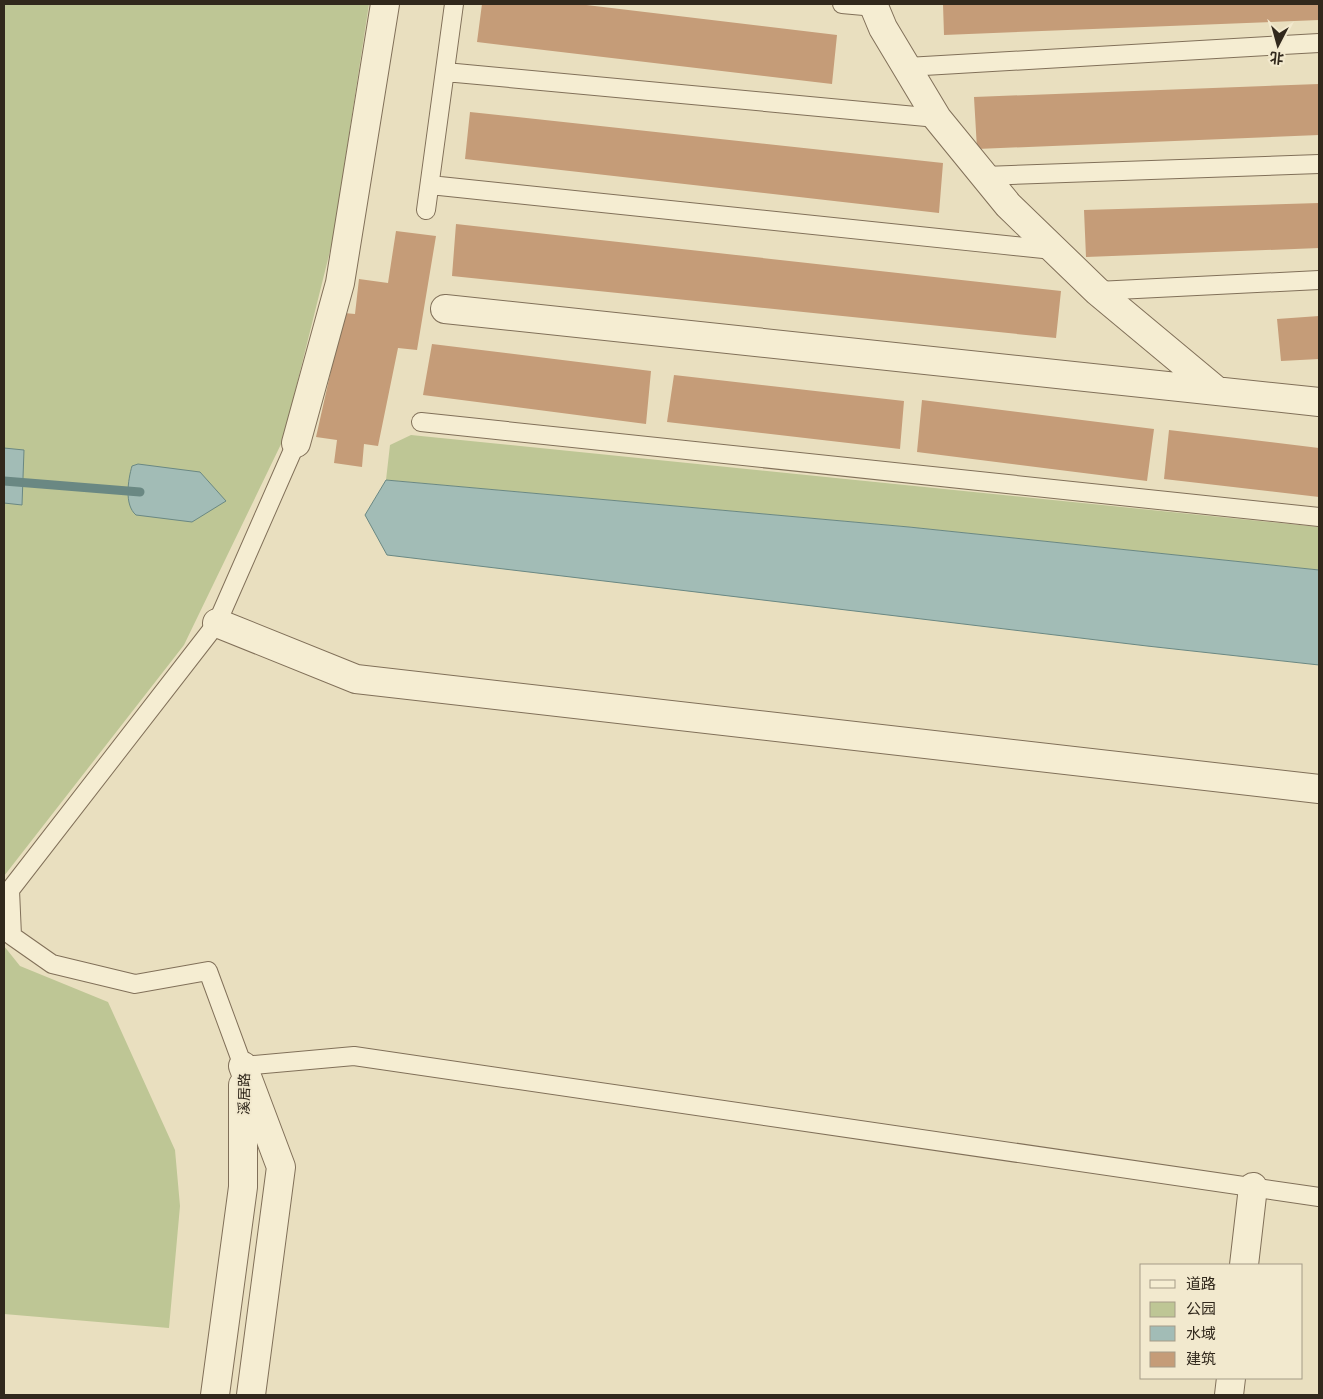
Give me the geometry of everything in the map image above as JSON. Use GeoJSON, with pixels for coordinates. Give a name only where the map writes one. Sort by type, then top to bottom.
{"type":"FeatureCollection","features":[{"type":"Feature","properties":{"kind":"street"},"geometry":{"type":"LineString","coordinates":[[296,443],[340,283],[385,4]]}},
{"type":"Feature","properties":{"kind":"street"},"geometry":{"type":"LineString","coordinates":[[874,6],[883,28],[937,118],[1008,205],[1097,290],[1217,391]]}},
{"type":"Feature","properties":{"kind":"street"},"geometry":{"type":"LineString","coordinates":[[446,309],[1319,402]]}},
{"type":"Feature","properties":{"kind":"street"},"geometry":{"type":"LineString","coordinates":[[217,623],[356,679],[1319,789]]}},
{"type":"Feature","properties":{"kind":"street","name":"溪居路"},"geometry":{"type":"LineString","coordinates":[[215,1395],[243,1187],[243,1066]]}},
{"type":"Feature","properties":{"kind":"street","name":"溪居路"},"geometry":{"type":"LineString","coordinates":[[243,1066],[281,1167],[251,1395]]}},
{"type":"Feature","properties":{"kind":"street"},"geometry":{"type":"LineString","coordinates":[[1244,1264],[1253,1187]]}},
{"type":"Feature","properties":{"kind":"street"},"geometry":{"type":"LineString","coordinates":[[1229,1395],[1231,1379]]}},
{"type":"Feature","properties":{"kind":"lane"},"geometry":{"type":"LineString","coordinates":[[426,210],[454,4]]}},
{"type":"Feature","properties":{"kind":"lane"},"geometry":{"type":"LineString","coordinates":[[842,4],[874,6]]}},
{"type":"Feature","properties":{"kind":"lane"},"geometry":{"type":"LineString","coordinates":[[907,67],[1319,42]]}},
{"type":"Feature","properties":{"kind":"lane"},"geometry":{"type":"LineString","coordinates":[[445,72],[937,118]]}},
{"type":"Feature","properties":{"kind":"lane"},"geometry":{"type":"LineString","coordinates":[[984,176],[1319,164]]}},
{"type":"Feature","properties":{"kind":"lane"},"geometry":{"type":"LineString","coordinates":[[430,185],[1053,250]]}},
{"type":"Feature","properties":{"kind":"lane"},"geometry":{"type":"LineString","coordinates":[[1097,290],[1319,280]]}},
{"type":"Feature","properties":{"kind":"lane"},"geometry":{"type":"LineString","coordinates":[[421,422],[1319,517]]}},
{"type":"Feature","properties":{"kind":"lane"},"geometry":{"type":"LineString","coordinates":[[296,443],[217,623],[10,890],[12,936],[52,964],[135,984],[208,971],[243,1066],[354,1056],[1319,1197]]}},
{"type":"Feature","properties":{"kind":"green space"},"geometry":{"type":"Polygon","coordinates":[[[4,4],[369,4],[333,239],[283,440],[184,645],[4,876],[4,4]]]}},
{"type":"Feature","properties":{"kind":"green space"},"geometry":{"type":"Polygon","coordinates":[[[411,435],[1319,527],[1319,570],[909,527],[386,480],[390,445],[411,435]]]}},
{"type":"Feature","properties":{"kind":"green space"},"geometry":{"type":"Polygon","coordinates":[[[4,946],[20,966],[108,1002],[175,1150],[180,1206],[169,1328],[4,1314],[4,946]]]}},
{"type":"Feature","properties":{"kind":"water"},"geometry":{"type":"Polygon","coordinates":[[[4,448],[24,450],[22,505],[4,503],[4,448]]]}},
{"type":"Feature","properties":{"kind":"water"},"geometry":{"type":"Polygon","coordinates":[[[138,464],[200,472],[226,501],[192,522],[136,515],[132,511],[128,492],[132,466],[138,464]]]}},
{"type":"Feature","properties":{"kind":"water"},"geometry":{"type":"Polygon","coordinates":[[[386,480],[909,527],[1319,570],[1319,665],[387,555],[365,515],[386,480]]]}},
{"type":"Feature","properties":{"kind":"building"},"geometry":{"type":"Polygon","coordinates":[[[482,4],[578,4],[837,35],[832,84],[477,42],[482,4]]]}},
{"type":"Feature","properties":{"kind":"building"},"geometry":{"type":"Polygon","coordinates":[[[943,4],[1319,4],[1319,20],[944,35],[943,4]]]}},
{"type":"Feature","properties":{"kind":"building"},"geometry":{"type":"Polygon","coordinates":[[[1319,84],[1319,135],[977,149],[974,97],[1319,84]]]}},
{"type":"Feature","properties":{"kind":"building"},"geometry":{"type":"Polygon","coordinates":[[[470,112],[943,163],[939,213],[465,159],[470,112]]]}},
{"type":"Feature","properties":{"kind":"building"},"geometry":{"type":"Polygon","coordinates":[[[1319,203],[1319,248],[1086,257],[1084,210],[1319,203]]]}},
{"type":"Feature","properties":{"kind":"building"},"geometry":{"type":"Polygon","coordinates":[[[456,224],[1061,291],[1056,338],[452,276],[456,224]]]}},
{"type":"Feature","properties":{"kind":"building"},"geometry":{"type":"Polygon","coordinates":[[[396,231],[436,236],[417,350],[398,348],[378,446],[364,444],[362,467],[334,463],[337,440],[316,437],[344,313],[355,314],[359,279],[388,283],[396,231]]]}},
{"type":"Feature","properties":{"kind":"building"},"geometry":{"type":"Polygon","coordinates":[[[1319,316],[1319,359],[1281,361],[1277,319],[1319,316]]]}},
{"type":"Feature","properties":{"kind":"building"},"geometry":{"type":"Polygon","coordinates":[[[432,344],[651,371],[646,424],[423,395],[432,344]]]}},
{"type":"Feature","properties":{"kind":"building"},"geometry":{"type":"Polygon","coordinates":[[[674,375],[904,401],[900,449],[667,422],[674,375]]]}},
{"type":"Feature","properties":{"kind":"building"},"geometry":{"type":"Polygon","coordinates":[[[922,400],[1154,429],[1147,481],[917,452],[922,400]]]}},
{"type":"Feature","properties":{"kind":"building"},"geometry":{"type":"Polygon","coordinates":[[[1169,430],[1319,448],[1319,497],[1164,479],[1169,430]]]}},
{"type":"Feature","properties":{"kind":"waterway"},"geometry":{"type":"LineString","coordinates":[[4,481],[140,492]]}}]}
